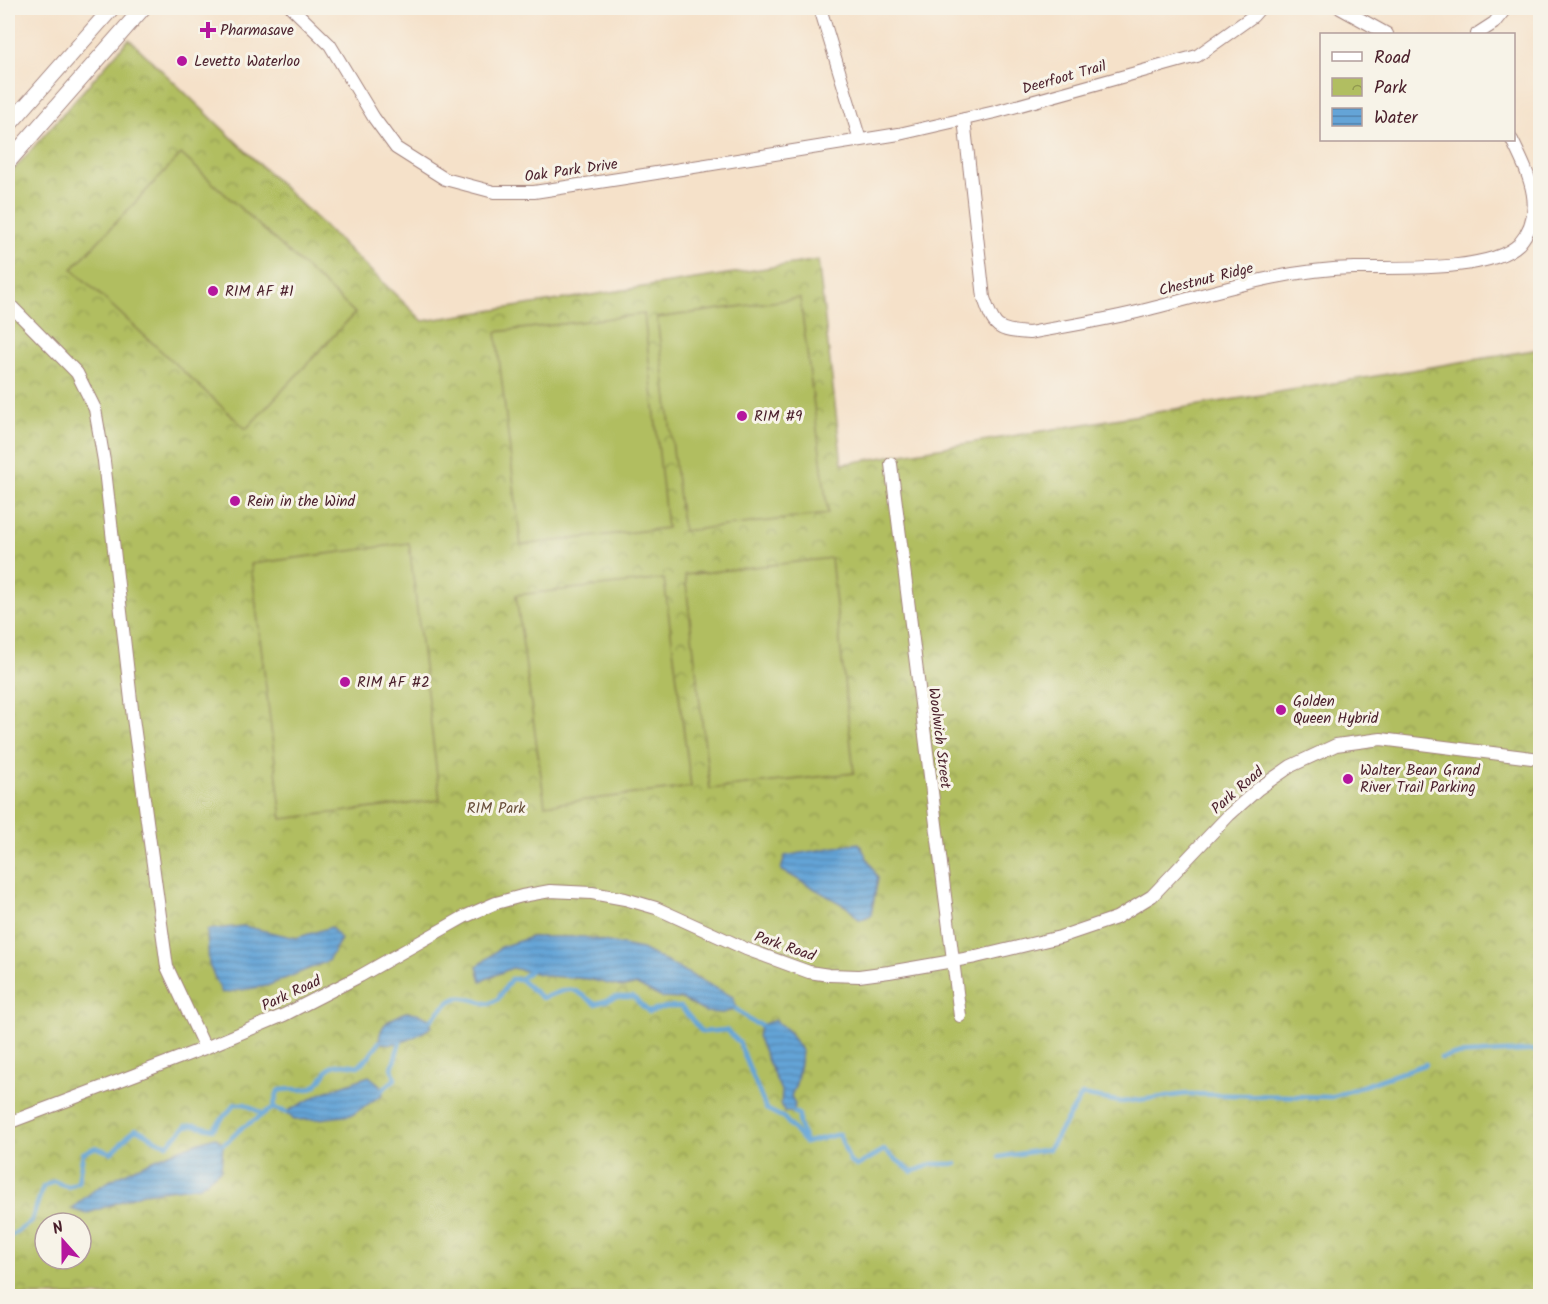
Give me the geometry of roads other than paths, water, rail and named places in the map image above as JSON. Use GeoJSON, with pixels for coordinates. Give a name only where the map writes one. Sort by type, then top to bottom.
{"type":"FeatureCollection","features":[{"type":"Feature","properties":{"kind":"street"},"geometry":{"type":"LineString","coordinates":[[8,126],[112,8]]}},
{"type":"Feature","properties":{"kind":"street"},"geometry":{"type":"LineString","coordinates":[[8,162],[143,8]]}},
{"type":"Feature","properties":{"kind":"street","name":"Oak Park Drive"},"geometry":{"type":"LineString","coordinates":[[292,8],[330,45],[374,118],[396,148],[445,179],[494,192],[534,192],[860,140]]}},
{"type":"Feature","properties":{"kind":"street"},"geometry":{"type":"LineString","coordinates":[[820,8],[860,140]]}},
{"type":"Feature","properties":{"kind":"street","name":"Deerfoot Trail"},"geometry":{"type":"LineString","coordinates":[[860,140],[964,119],[1197,56],[1253,16],[1260,8]]}},
{"type":"Feature","properties":{"kind":"street"},"geometry":{"type":"LineString","coordinates":[[1340,8],[1385,33]]}},
{"type":"Feature","properties":{"kind":"street"},"geometry":{"type":"LineString","coordinates":[[1479,33],[1494,23],[1506,8]]}},
{"type":"Feature","properties":{"kind":"street","name":"Chestnut Ridge"},"geometry":{"type":"LineString","coordinates":[[964,119],[984,298],[995,325],[1011,332],[1029,333],[1143,311],[1235,285],[1290,275],[1352,268],[1436,267],[1492,258],[1520,243],[1533,222],[1537,206],[1537,194],[1512,141]]}},
{"type":"Feature","properties":{"kind":"street"},"geometry":{"type":"LineString","coordinates":[[8,303],[77,373],[95,409],[104,461],[133,718],[167,967],[205,1048]]}},
{"type":"Feature","properties":{"kind":"street","name":"Woolwich Street"},"geometry":{"type":"LineString","coordinates":[[891,464],[960,1016]]}},
{"type":"Feature","properties":{"kind":"street","name":"Park Road"},"geometry":{"type":"LineString","coordinates":[[8,1123],[205,1048],[284,1015],[360,976],[464,917],[496,903],[550,891],[592,893],[625,899],[656,908],[746,949],[809,972],[859,976],[952,962],[1060,937],[1116,918],[1152,897],[1229,815],[1258,789],[1291,766],[1336,746],[1381,739],[1540,759]]}},
{"type":"Feature","properties":{"kind":"water"},"geometry":{"type":"Polygon","coordinates":[[[859,843],[878,878],[871,915],[860,920],[847,907],[781,870],[785,856],[859,843]]]}},
{"type":"Feature","properties":{"kind":"water"},"geometry":{"type":"Polygon","coordinates":[[[243,926],[296,938],[331,927],[341,939],[328,961],[267,986],[222,993],[209,965],[207,930],[243,926]]]}},
{"type":"Feature","properties":{"kind":"water"},"geometry":{"type":"Polygon","coordinates":[[[531,937],[584,937],[642,949],[733,997],[736,1009],[723,1013],[705,1012],[682,999],[662,998],[637,985],[622,987],[588,979],[549,976],[512,968],[481,981],[477,967],[501,947],[531,937]]]}},
{"type":"Feature","properties":{"kind":"water"},"geometry":{"type":"Polygon","coordinates":[[[406,1012],[417,1013],[431,1020],[431,1027],[400,1043],[379,1042],[384,1026],[406,1012]]]}},
{"type":"Feature","properties":{"kind":"water"},"geometry":{"type":"Polygon","coordinates":[[[775,1020],[789,1032],[802,1052],[796,1084],[791,1096],[795,1104],[794,1112],[784,1112],[781,1103],[782,1093],[757,1036],[761,1025],[775,1020]]]}},
{"type":"Feature","properties":{"kind":"water"},"geometry":{"type":"Polygon","coordinates":[[[369,1076],[380,1085],[383,1094],[352,1115],[294,1120],[286,1112],[322,1093],[369,1076]]]}},
{"type":"Feature","properties":{"kind":"water"},"geometry":{"type":"Polygon","coordinates":[[[215,1137],[223,1144],[221,1169],[200,1186],[143,1193],[93,1211],[71,1209],[96,1189],[170,1153],[215,1137]]]}},
{"type":"Feature","properties":{"kind":"waterway"},"geometry":{"type":"LineString","coordinates":[[520,979],[530,971]]}},
{"type":"Feature","properties":{"kind":"waterway"},"geometry":{"type":"LineString","coordinates":[[431,1020],[456,998],[489,1004],[498,999],[511,979],[520,979],[542,998],[570,990],[580,993],[595,1004],[617,997],[633,997],[649,1012],[666,1007],[681,1007],[702,1032],[726,1030],[739,1042],[766,1109],[784,1118],[805,1143],[839,1134],[850,1162],[857,1166],[884,1150],[912,1172],[932,1164],[956,1164]]}},
{"type":"Feature","properties":{"kind":"waterway"},"geometry":{"type":"LineString","coordinates":[[736,1009],[752,1022],[761,1025]]}},
{"type":"Feature","properties":{"kind":"waterway"},"geometry":{"type":"LineString","coordinates":[[8,1238],[31,1222],[43,1187],[54,1181],[68,1187],[78,1182],[83,1153],[96,1147],[111,1153],[135,1129],[159,1142],[168,1144],[186,1126],[195,1125],[213,1129],[235,1104],[245,1104],[263,1114],[273,1108],[278,1091],[307,1089],[314,1086],[330,1068],[336,1065],[358,1066],[369,1057],[379,1042]]}},
{"type":"Feature","properties":{"kind":"waterway"},"geometry":{"type":"LineString","coordinates":[[382,1090],[395,1079],[392,1068],[400,1042]]}},
{"type":"Feature","properties":{"kind":"waterway"},"geometry":{"type":"LineString","coordinates":[[1441,1058],[1452,1055],[1540,1050]]}},
{"type":"Feature","properties":{"kind":"waterway"},"geometry":{"type":"LineString","coordinates":[[999,1157],[1049,1149],[1082,1095],[1122,1102],[1187,1094],[1331,1097],[1426,1064]]}},
{"type":"Feature","properties":{"kind":"waterway"},"geometry":{"type":"LineString","coordinates":[[273,1108],[286,1112]]}},
{"type":"Feature","properties":{"kind":"waterway"},"geometry":{"type":"LineString","coordinates":[[794,1112],[799,1115],[799,1124],[805,1141]]}},
{"type":"Feature","properties":{"kind":"waterway"},"geometry":{"type":"LineString","coordinates":[[223,1144],[263,1114]]}},
{"type":"Feature","properties":{"kind":"place","name":"Pharmasave"},"geometry":{"type":"Point","coordinates":[208,30]}},
{"type":"Feature","properties":{"kind":"place","name":"Levetto Waterloo"},"geometry":{"type":"Point","coordinates":[182,61]}},
{"type":"Feature","properties":{"kind":"place","name":"RIM AF #1"},"geometry":{"type":"Point","coordinates":[213,291]}},
{"type":"Feature","properties":{"kind":"place","name":"RIM #9"},"geometry":{"type":"Point","coordinates":[742,416]}},
{"type":"Feature","properties":{"kind":"place","name":"Rein in the Wind"},"geometry":{"type":"Point","coordinates":[235,501]}},
{"type":"Feature","properties":{"kind":"place","name":"RIM AF #2"},"geometry":{"type":"Point","coordinates":[345,682]}},
{"type":"Feature","properties":{"kind":"place","name":"Golden Queen Hybrid"},"geometry":{"type":"Point","coordinates":[1281,710]}},
{"type":"Feature","properties":{"kind":"place","name":"Walter Bean Grand River Trail Parking"},"geometry":{"type":"Point","coordinates":[1348,779]}},
{"type":"Feature","properties":{"kind":"park label","name":"RIM Park"},"geometry":{"type":"Point","coordinates":[496,808]}}]}
